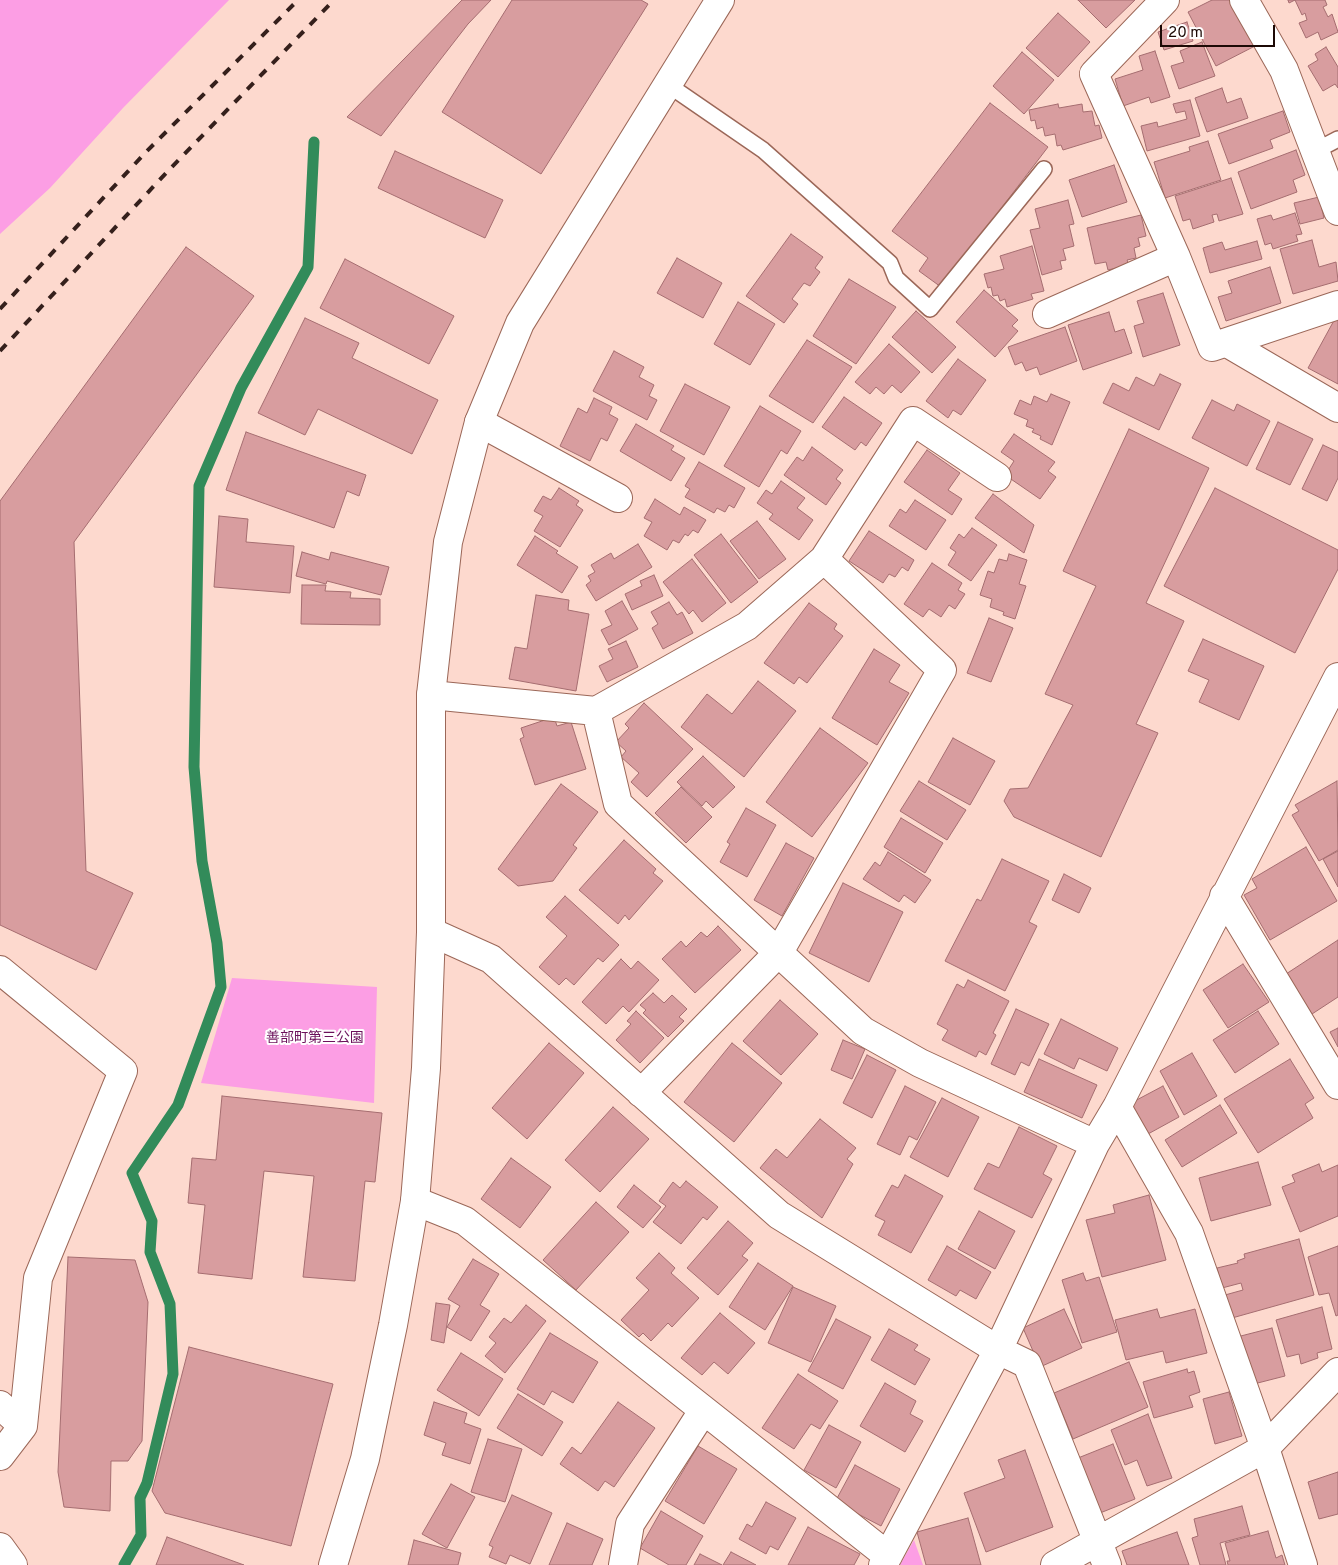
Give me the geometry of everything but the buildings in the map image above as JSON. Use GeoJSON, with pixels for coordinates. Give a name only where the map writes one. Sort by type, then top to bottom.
{"type":"FeatureCollection","features":[{"type":"Feature","properties":{"kind":"street"},"geometry":{"type":"LineString","coordinates":[[333,1565],[365,1458],[415,1200],[426,1068],[430,932],[431,695],[448,542],[479,422],[520,323],[720,0]]}},
{"type":"Feature","properties":{"kind":"street"},"geometry":{"type":"LineString","coordinates":[[1165,0],[1094,74],[1176,257],[1212,348],[1229,344],[1338,305]]}},
{"type":"Feature","properties":{"kind":"street"},"geometry":{"type":"LineString","coordinates":[[1244,0],[1327,145],[1338,211]]}},
{"type":"Feature","properties":{"kind":"street"},"geometry":{"type":"LineString","coordinates":[[1047,314],[1176,257]]}},
{"type":"Feature","properties":{"kind":"street"},"geometry":{"type":"LineString","coordinates":[[1229,344],[1338,408]]}},
{"type":"Feature","properties":{"kind":"street"},"geometry":{"type":"LineString","coordinates":[[431,695],[596,711],[747,626],[824,559],[913,421],[997,477]]}},
{"type":"Feature","properties":{"kind":"street"},"geometry":{"type":"LineString","coordinates":[[479,422],[618,498]]}},
{"type":"Feature","properties":{"kind":"street"},"geometry":{"type":"LineString","coordinates":[[641,1093],[779,952],[942,670],[824,559]]}},
{"type":"Feature","properties":{"kind":"street"},"geometry":{"type":"LineString","coordinates":[[415,1200],[465,1221],[885,1561],[998,1350],[1095,1144],[1117,1108],[1224,896],[1338,677]]}},
{"type":"Feature","properties":{"kind":"street"},"geometry":{"type":"LineString","coordinates":[[596,711],[618,804],[863,1031],[920,1062],[1095,1144]]}},
{"type":"Feature","properties":{"kind":"street"},"geometry":{"type":"LineString","coordinates":[[1224,896],[1338,1084]]}},
{"type":"Feature","properties":{"kind":"street"},"geometry":{"type":"LineString","coordinates":[[430,932],[491,959],[779,1215],[998,1350],[1027,1364],[1103,1553]]}},
{"type":"Feature","properties":{"kind":"street"},"geometry":{"type":"LineString","coordinates":[[0,970],[123,1071],[38,1278],[23,1426],[0,1456]]}},
{"type":"Feature","properties":{"kind":"street"},"geometry":{"type":"LineString","coordinates":[[1117,1108],[1189,1233],[1304,1565]]}},
{"type":"Feature","properties":{"kind":"street"},"geometry":{"type":"LineString","coordinates":[[1055,1565],[1103,1553],[1265,1448],[1338,1372]]}},
{"type":"Feature","properties":{"kind":"street"},"geometry":{"type":"LineString","coordinates":[[0,1405],[23,1426]]}},
{"type":"Feature","properties":{"kind":"street"},"geometry":{"type":"LineString","coordinates":[[624,1565],[630,1524],[703,1412]]}},
{"type":"Feature","properties":{"kind":"street"},"geometry":{"type":"LineString","coordinates":[[0,1547],[13,1565]]}},
{"type":"Feature","properties":{"kind":"lane"},"geometry":{"type":"LineString","coordinates":[[667,84],[763,150],[890,263],[896,278],[930,309],[1044,169]]}},
{"type":"Feature","properties":{"kind":"green space"},"geometry":{"type":"Polygon","coordinates":[[[0,0],[229,0],[123,108],[50,188],[0,234],[0,0]]]}},
{"type":"Feature","properties":{"kind":"green space","name":"善部町第三公園"},"geometry":{"type":"Polygon","coordinates":[[[232,978],[377,987],[374,1103],[201,1083],[232,978]]]}},
{"type":"Feature","properties":{"kind":"green space"},"geometry":{"type":"Polygon","coordinates":[[[914,1540],[923,1565],[900,1565],[914,1540]]]}},
{"type":"Feature","properties":{"kind":"waterway"},"geometry":{"type":"LineString","coordinates":[[124,1565],[141,1535],[140,1498],[147,1483],[173,1374],[170,1304],[150,1252],[152,1221],[132,1173],[178,1105],[221,987],[217,943],[202,861],[194,767],[199,486],[241,388],[308,267],[314,142]]}},
{"type":"Feature","properties":{"kind":"railway"},"geometry":{"type":"LineString","coordinates":[[0,309],[146,152],[298,0]]}},
{"type":"Feature","properties":{"kind":"railway"},"geometry":{"type":"LineString","coordinates":[[0,351],[167,172],[334,0]]}}]}
